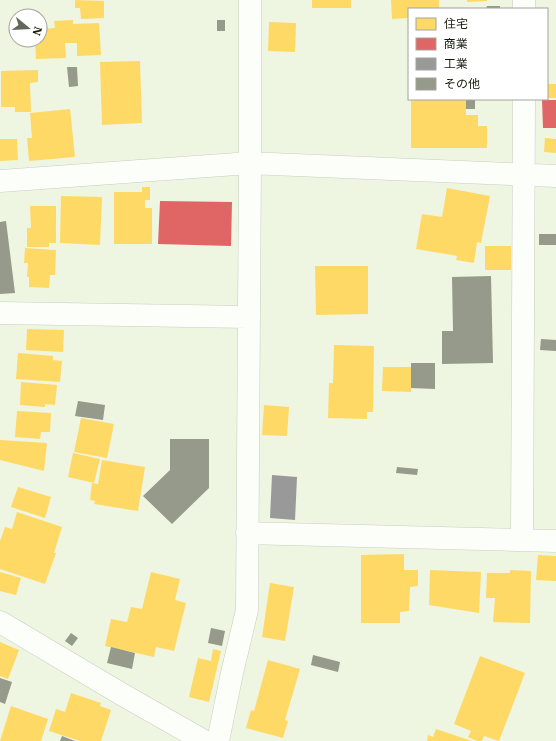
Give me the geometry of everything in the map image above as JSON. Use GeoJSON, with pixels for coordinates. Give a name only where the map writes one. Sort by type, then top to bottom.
{"type":"FeatureCollection","features":[{"type":"Feature","properties":{"kind":"street"},"geometry":{"type":"LineString","coordinates":[[218,741],[247,610],[250,0]]}},
{"type":"Feature","properties":{"kind":"street"},"geometry":{"type":"LineString","coordinates":[[522,540],[524,100]]}},
{"type":"Feature","properties":{"kind":"street"},"geometry":{"type":"LineString","coordinates":[[0,181],[250,163],[556,176]]}},
{"type":"Feature","properties":{"kind":"street"},"geometry":{"type":"LineString","coordinates":[[0,313],[249,318]]}},
{"type":"Feature","properties":{"kind":"street"},"geometry":{"type":"LineString","coordinates":[[247,533],[556,541]]}},
{"type":"Feature","properties":{"kind":"street"},"geometry":{"type":"LineString","coordinates":[[0,622],[123,696],[204,741]]}},
{"type":"Feature","properties":{"kind":"building: 住宅"},"geometry":{"type":"Polygon","coordinates":[[[75,0],[104,1],[104,18],[81,19],[80,8],[75,8],[75,0]]]}},
{"type":"Feature","properties":{"kind":"building: 住宅"},"geometry":{"type":"Polygon","coordinates":[[[312,0],[351,0],[351,8],[312,8],[312,0]]]}},
{"type":"Feature","properties":{"kind":"building: 住宅"},"geometry":{"type":"Polygon","coordinates":[[[391,0],[439,0],[439,8],[408,8],[408,18],[392,19],[391,0]]]}},
{"type":"Feature","properties":{"kind":"building: 住宅"},"geometry":{"type":"Polygon","coordinates":[[[467,0],[487,0],[487,1],[467,2],[467,0]]]}},
{"type":"Feature","properties":{"kind":"building: 住宅"},"geometry":{"type":"Polygon","coordinates":[[[73,20],[73,24],[99,23],[101,55],[77,56],[77,43],[65,43],[66,58],[36,59],[35,48],[48,48],[48,28],[55,28],[54,21],[73,20]]]}},
{"type":"Feature","properties":{"kind":"building: 住宅"},"geometry":{"type":"Polygon","coordinates":[[[269,22],[296,23],[295,52],[268,51],[269,22]]]}},
{"type":"Feature","properties":{"kind":"building: 住宅"},"geometry":{"type":"Polygon","coordinates":[[[140,61],[142,123],[102,125],[100,62],[140,61]]]}},
{"type":"Feature","properties":{"kind":"building: 住宅"},"geometry":{"type":"Polygon","coordinates":[[[38,70],[38,82],[30,83],[31,112],[15,112],[15,107],[1,107],[1,71],[38,70]]]}},
{"type":"Feature","properties":{"kind":"building: 住宅"},"geometry":{"type":"Polygon","coordinates":[[[548,84],[556,84],[556,98],[548,98],[548,84]]]}},
{"type":"Feature","properties":{"kind":"building: 住宅"},"geometry":{"type":"Polygon","coordinates":[[[411,100],[466,100],[466,115],[478,115],[478,126],[487,126],[487,148],[411,148],[411,100]]]}},
{"type":"Feature","properties":{"kind":"building: 住宅"},"geometry":{"type":"Polygon","coordinates":[[[70,109],[75,157],[29,161],[27,138],[32,138],[30,113],[70,109]]]}},
{"type":"Feature","properties":{"kind":"building: 住宅"},"geometry":{"type":"Polygon","coordinates":[[[545,138],[556,139],[556,153],[544,152],[545,138]]]}},
{"type":"Feature","properties":{"kind":"building: 住宅"},"geometry":{"type":"Polygon","coordinates":[[[0,139],[17,139],[18,160],[0,161],[0,139]]]}},
{"type":"Feature","properties":{"kind":"building: 住宅"},"geometry":{"type":"Polygon","coordinates":[[[142,187],[150,187],[150,200],[145,200],[145,208],[152,208],[152,244],[114,244],[114,192],[142,192],[142,187]]]}},
{"type":"Feature","properties":{"kind":"building: 住宅"},"geometry":{"type":"Polygon","coordinates":[[[447,188],[490,196],[481,243],[477,242],[474,263],[456,260],[457,256],[416,249],[422,214],[442,217],[447,188]]]}},
{"type":"Feature","properties":{"kind":"building: 住宅"},"geometry":{"type":"Polygon","coordinates":[[[61,196],[102,197],[100,245],[60,243],[61,196]]]}},
{"type":"Feature","properties":{"kind":"building: 住宅"},"geometry":{"type":"Polygon","coordinates":[[[30,206],[56,206],[56,243],[49,243],[49,247],[27,247],[27,228],[31,228],[30,206]]]}},
{"type":"Feature","properties":{"kind":"building: 住宅"},"geometry":{"type":"Polygon","coordinates":[[[485,246],[511,246],[511,270],[485,270],[485,246]]]}},
{"type":"Feature","properties":{"kind":"building: 住宅"},"geometry":{"type":"Polygon","coordinates":[[[25,248],[56,250],[55,275],[50,275],[49,288],[29,287],[29,277],[27,277],[28,263],[24,263],[25,248]]]}},
{"type":"Feature","properties":{"kind":"building: 住宅"},"geometry":{"type":"Polygon","coordinates":[[[315,266],[368,266],[368,314],[316,315],[315,266]]]}},
{"type":"Feature","properties":{"kind":"building: 住宅"},"geometry":{"type":"Polygon","coordinates":[[[27,329],[64,330],[63,352],[26,350],[27,329]]]}},
{"type":"Feature","properties":{"kind":"building: 住宅"},"geometry":{"type":"Polygon","coordinates":[[[334,345],[374,346],[373,412],[367,412],[367,419],[328,418],[329,383],[333,383],[334,345]]]}},
{"type":"Feature","properties":{"kind":"building: 住宅"},"geometry":{"type":"Polygon","coordinates":[[[18,353],[53,356],[53,360],[62,361],[60,382],[16,379],[18,353]]]}},
{"type":"Feature","properties":{"kind":"building: 住宅"},"geometry":{"type":"Polygon","coordinates":[[[383,367],[411,367],[411,392],[382,391],[383,367]]]}},
{"type":"Feature","properties":{"kind":"building: 住宅"},"geometry":{"type":"Polygon","coordinates":[[[21,382],[57,385],[55,405],[45,404],[45,407],[20,405],[21,382]]]}},
{"type":"Feature","properties":{"kind":"building: 住宅"},"geometry":{"type":"Polygon","coordinates":[[[264,405],[289,407],[287,436],[262,435],[264,405]]]}},
{"type":"Feature","properties":{"kind":"building: 住宅"},"geometry":{"type":"Polygon","coordinates":[[[17,411],[51,413],[50,432],[41,432],[40,439],[15,437],[17,411]]]}},
{"type":"Feature","properties":{"kind":"building: 住宅"},"geometry":{"type":"Polygon","coordinates":[[[81,418],[114,424],[107,458],[74,452],[81,418]]]}},
{"type":"Feature","properties":{"kind":"building: 住宅"},"geometry":{"type":"Polygon","coordinates":[[[0,440],[47,443],[44,471],[0,460],[0,440]]]}},
{"type":"Feature","properties":{"kind":"building: 住宅"},"geometry":{"type":"Polygon","coordinates":[[[73,453],[100,459],[94,483],[68,477],[73,453]]]}},
{"type":"Feature","properties":{"kind":"building: 住宅"},"geometry":{"type":"Polygon","coordinates":[[[102,460],[145,467],[138,511],[94,504],[95,501],[90,500],[92,483],[98,484],[102,460]]]}},
{"type":"Feature","properties":{"kind":"building: 住宅"},"geometry":{"type":"Polygon","coordinates":[[[18,487],[51,497],[45,518],[11,507],[18,487]]]}},
{"type":"Feature","properties":{"kind":"building: 住宅"},"geometry":{"type":"Polygon","coordinates":[[[17,512],[62,527],[54,553],[56,553],[45,584],[0,569],[0,541],[5,527],[12,529],[17,512]]]}},
{"type":"Feature","properties":{"kind":"building: 住宅"},"geometry":{"type":"Polygon","coordinates":[[[404,554],[404,570],[418,570],[418,586],[410,587],[409,611],[400,612],[400,623],[361,623],[361,555],[404,554]]]}},
{"type":"Feature","properties":{"kind":"building: 住宅"},"geometry":{"type":"Polygon","coordinates":[[[538,555],[556,556],[556,581],[536,580],[538,555]]]}},
{"type":"Feature","properties":{"kind":"building: 住宅"},"geometry":{"type":"Polygon","coordinates":[[[430,570],[481,572],[479,613],[429,605],[430,570]]]}},
{"type":"Feature","properties":{"kind":"building: 住宅"},"geometry":{"type":"Polygon","coordinates":[[[510,570],[531,571],[530,623],[493,622],[495,598],[486,598],[487,573],[510,573],[510,570]]]}},
{"type":"Feature","properties":{"kind":"building: 住宅"},"geometry":{"type":"Polygon","coordinates":[[[0,572],[21,578],[16,595],[0,591],[0,572]]]}},
{"type":"Feature","properties":{"kind":"building: 住宅"},"geometry":{"type":"Polygon","coordinates":[[[151,572],[180,579],[175,600],[186,603],[174,651],[156,647],[154,657],[105,646],[111,619],[127,622],[131,607],[142,609],[151,572]]]}},
{"type":"Feature","properties":{"kind":"building: 住宅"},"geometry":{"type":"Polygon","coordinates":[[[270,583],[294,587],[285,641],[262,637],[270,583]]]}},
{"type":"Feature","properties":{"kind":"building: 住宅"},"geometry":{"type":"Polygon","coordinates":[[[0,642],[19,650],[8,679],[0,676],[0,642]]]}},
{"type":"Feature","properties":{"kind":"building: 住宅"},"geometry":{"type":"Polygon","coordinates":[[[213,649],[221,651],[209,702],[189,697],[198,658],[211,661],[213,649]]]}},
{"type":"Feature","properties":{"kind":"building: 住宅"},"geometry":{"type":"Polygon","coordinates":[[[480,656],[525,673],[499,741],[484,736],[482,741],[477,741],[468,737],[471,731],[454,724],[480,656]]]}},
{"type":"Feature","properties":{"kind":"building: 住宅"},"geometry":{"type":"Polygon","coordinates":[[[268,660],[300,669],[285,720],[288,721],[283,738],[246,728],[251,710],[254,711],[268,660]]]}},
{"type":"Feature","properties":{"kind":"building: 住宅"},"geometry":{"type":"Polygon","coordinates":[[[71,693],[101,703],[100,706],[111,710],[101,741],[80,741],[49,731],[56,709],[65,712],[71,693]]]}},
{"type":"Feature","properties":{"kind":"building: 住宅"},"geometry":{"type":"Polygon","coordinates":[[[11,706],[48,719],[41,741],[0,741],[11,706]]]}},
{"type":"Feature","properties":{"kind":"building: 住宅"},"geometry":{"type":"Polygon","coordinates":[[[436,729],[472,741],[427,741],[428,735],[433,737],[436,729]]]}},
{"type":"Feature","properties":{"kind":"building: 商業"},"geometry":{"type":"Polygon","coordinates":[[[542,100],[556,100],[556,128],[543,128],[542,100]]]}},
{"type":"Feature","properties":{"kind":"building: 商業"},"geometry":{"type":"Polygon","coordinates":[[[160,201],[232,202],[231,246],[158,244],[160,201]]]}},
{"type":"Feature","properties":{"kind":"building: 工業"},"geometry":{"type":"Polygon","coordinates":[[[272,475],[297,477],[295,520],[270,518],[272,475]]]}},
{"type":"Feature","properties":{"kind":"building: その他"},"geometry":{"type":"Polygon","coordinates":[[[487,6],[500,6],[500,8],[486,8],[487,6]]]}},
{"type":"Feature","properties":{"kind":"building: その他"},"geometry":{"type":"Polygon","coordinates":[[[217,20],[225,20],[225,31],[217,31],[217,20]]]}},
{"type":"Feature","properties":{"kind":"building: その他"},"geometry":{"type":"Polygon","coordinates":[[[67,67],[77,67],[78,86],[69,87],[67,67]]]}},
{"type":"Feature","properties":{"kind":"building: その他"},"geometry":{"type":"Polygon","coordinates":[[[466,100],[475,100],[475,109],[466,109],[466,100]]]}},
{"type":"Feature","properties":{"kind":"building: その他"},"geometry":{"type":"Polygon","coordinates":[[[6,221],[15,293],[0,294],[0,222],[6,221]]]}},
{"type":"Feature","properties":{"kind":"building: その他"},"geometry":{"type":"Polygon","coordinates":[[[539,234],[556,234],[556,245],[539,245],[539,234]]]}},
{"type":"Feature","properties":{"kind":"building: その他"},"geometry":{"type":"Polygon","coordinates":[[[491,276],[493,363],[442,364],[442,331],[453,331],[452,277],[491,276]]]}},
{"type":"Feature","properties":{"kind":"building: その他"},"geometry":{"type":"Polygon","coordinates":[[[541,339],[556,340],[556,351],[540,350],[541,339]]]}},
{"type":"Feature","properties":{"kind":"building: その他"},"geometry":{"type":"Polygon","coordinates":[[[411,363],[435,363],[435,389],[411,388],[411,363]]]}},
{"type":"Feature","properties":{"kind":"building: その他"},"geometry":{"type":"Polygon","coordinates":[[[78,401],[105,405],[103,420],[75,416],[78,401]]]}},
{"type":"Feature","properties":{"kind":"building: その他"},"geometry":{"type":"Polygon","coordinates":[[[170,439],[209,439],[209,488],[172,524],[143,496],[170,470],[170,439]]]}},
{"type":"Feature","properties":{"kind":"building: その他"},"geometry":{"type":"Polygon","coordinates":[[[397,467],[418,469],[417,475],[396,473],[397,467]]]}},
{"type":"Feature","properties":{"kind":"building: その他"},"geometry":{"type":"Polygon","coordinates":[[[211,628],[225,631],[222,646],[208,643],[211,628]]]}},
{"type":"Feature","properties":{"kind":"building: その他"},"geometry":{"type":"Polygon","coordinates":[[[71,633],[78,638],[72,646],[65,641],[71,633]]]}},
{"type":"Feature","properties":{"kind":"building: その他"},"geometry":{"type":"Polygon","coordinates":[[[111,647],[135,653],[132,669],[107,663],[111,647]]]}},
{"type":"Feature","properties":{"kind":"building: その他"},"geometry":{"type":"Polygon","coordinates":[[[313,655],[340,662],[338,672],[311,665],[313,655]]]}},
{"type":"Feature","properties":{"kind":"building: その他"},"geometry":{"type":"Polygon","coordinates":[[[0,678],[12,682],[5,704],[0,702],[0,678]]]}},
{"type":"Feature","properties":{"kind":"building: その他"},"geometry":{"type":"Polygon","coordinates":[[[62,736],[75,741],[60,741],[62,736]]]}}]}
